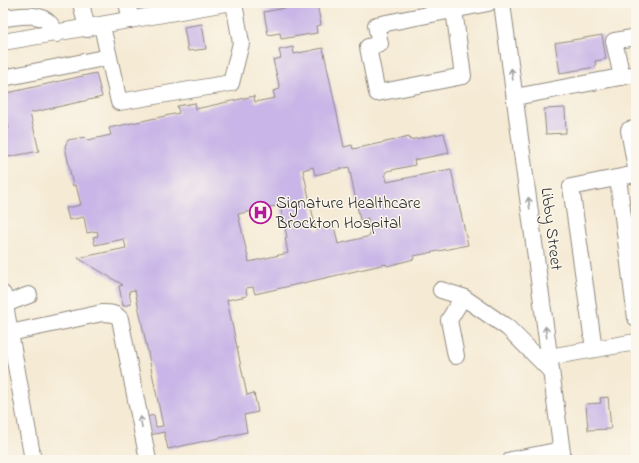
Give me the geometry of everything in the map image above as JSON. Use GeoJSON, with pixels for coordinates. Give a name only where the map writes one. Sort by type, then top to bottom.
{"type":"FeatureCollection","features":[{"type":"Feature","properties":{"kind":"street"},"geometry":{"type":"LineString","coordinates":[[81,3],[87,29]]}},
{"type":"Feature","properties":{"kind":"street"},"geometry":{"type":"LineString","coordinates":[[127,3],[131,20]]}},
{"type":"Feature","properties":{"kind":"street"},"geometry":{"type":"LineString","coordinates":[[4,38],[56,34],[131,20],[172,8],[226,3]]}},
{"type":"Feature","properties":{"kind":"street"},"geometry":{"type":"LineString","coordinates":[[102,26],[119,102],[231,83],[241,43],[234,3]]}},
{"type":"Feature","properties":{"kind":"street"},"geometry":{"type":"LineString","coordinates":[[454,10],[464,76],[377,93],[368,47],[380,44],[376,25],[488,3]]}},
{"type":"Feature","properties":{"kind":"street","name":"Libby Street"},"geometry":{"type":"LineString","coordinates":[[502,3],[562,455]]}},
{"type":"Feature","properties":{"kind":"street"},"geometry":{"type":"LineString","coordinates":[[3,18],[31,16],[44,19],[50,23],[56,34]]}},
{"type":"Feature","properties":{"kind":"street"},"geometry":{"type":"LineString","coordinates":[[515,97],[629,76],[614,41],[636,37]]}},
{"type":"Feature","properties":{"kind":"street"},"geometry":{"type":"LineString","coordinates":[[3,78],[109,57]]}},
{"type":"Feature","properties":{"kind":"street"},"geometry":{"type":"LineString","coordinates":[[636,129],[629,130],[636,168]]}},
{"type":"Feature","properties":{"kind":"street"},"geometry":{"type":"LineString","coordinates":[[594,349],[571,187],[636,174]]}},
{"type":"Feature","properties":{"kind":"street"},"geometry":{"type":"LineString","coordinates":[[618,178],[634,292],[636,318]]}},
{"type":"Feature","properties":{"kind":"street"},"geometry":{"type":"LineString","coordinates":[[441,290],[463,297],[508,328],[550,364],[594,349],[636,342]]}},
{"type":"Feature","properties":{"kind":"street"},"geometry":{"type":"LineString","coordinates":[[29,295],[4,299],[33,460]]}},
{"type":"Feature","properties":{"kind":"street"},"geometry":{"type":"LineString","coordinates":[[456,356],[449,320],[463,297]]}},
{"type":"Feature","properties":{"kind":"street"},"geometry":{"type":"LineString","coordinates":[[10,333],[83,317],[110,313],[118,316],[120,319],[148,460]]}},
{"type":"Feature","properties":{"kind":"street"},"geometry":{"type":"LineString","coordinates":[[511,460],[562,455]]}},
{"type":"Feature","properties":{"kind":"building"},"geometry":{"type":"Polygon","coordinates":[[[317,3],[321,25],[316,26],[317,33],[281,39],[280,33],[268,35],[264,12],[317,3]]]}},
{"type":"Feature","properties":{"kind":"building"},"geometry":{"type":"Polygon","coordinates":[[[202,24],[206,49],[188,51],[184,27],[202,24]]]}},
{"type":"Feature","properties":{"kind":"building"},"geometry":{"type":"Polygon","coordinates":[[[602,35],[606,59],[595,61],[596,67],[560,73],[555,43],[602,35]]]}},
{"type":"Feature","properties":{"kind":"building"},"geometry":{"type":"Polygon","coordinates":[[[293,47],[294,54],[323,48],[344,147],[352,145],[353,149],[409,137],[410,140],[444,133],[449,153],[414,160],[415,165],[387,171],[385,173],[387,182],[451,169],[468,245],[414,256],[414,259],[387,266],[386,264],[255,294],[253,287],[246,288],[247,296],[227,300],[247,395],[254,393],[258,412],[244,415],[247,432],[168,449],[164,432],[150,435],[146,417],[154,415],[156,427],[163,426],[135,290],[129,291],[131,304],[123,306],[119,286],[123,285],[78,258],[126,248],[124,239],[95,245],[93,237],[98,236],[97,231],[87,233],[84,217],[69,220],[66,208],[81,205],[76,185],[73,186],[65,146],[68,140],[85,137],[88,140],[111,135],[109,128],[179,113],[177,106],[195,103],[196,109],[254,96],[255,102],[275,98],[273,91],[280,89],[273,60],[281,58],[279,50],[293,47]],[[313,167],[303,170],[316,230],[334,226],[338,244],[370,236],[368,218],[360,220],[349,167],[315,175],[313,167]],[[280,205],[238,214],[249,262],[288,253],[285,238],[287,237],[280,205]]]}},
{"type":"Feature","properties":{"kind":"building"},"geometry":{"type":"Polygon","coordinates":[[[96,73],[102,97],[30,113],[39,151],[3,158],[3,130],[9,129],[8,124],[3,125],[3,94],[96,73]]]}},
{"type":"Feature","properties":{"kind":"building"},"geometry":{"type":"Polygon","coordinates":[[[565,108],[566,133],[546,134],[544,109],[565,108]]]}},
{"type":"Feature","properties":{"kind":"building"},"geometry":{"type":"Polygon","coordinates":[[[608,397],[611,429],[588,430],[586,404],[601,403],[600,398],[608,397]]]}},
{"type":"Feature","properties":{"kind":"place","name":"Signature Healthcare Brockton Hospital"},"geometry":{"type":"Point","coordinates":[261,213]}}]}
